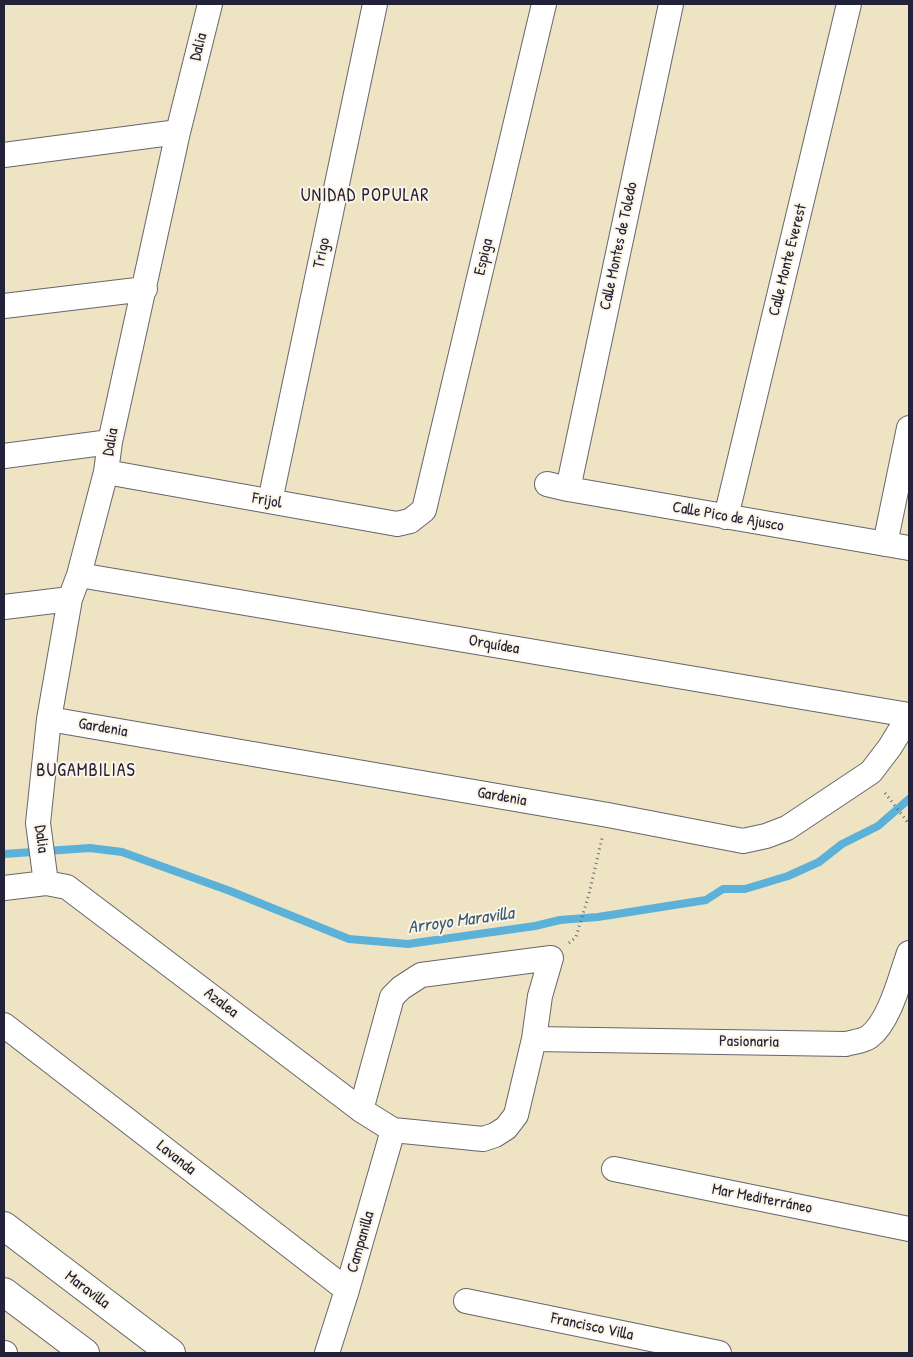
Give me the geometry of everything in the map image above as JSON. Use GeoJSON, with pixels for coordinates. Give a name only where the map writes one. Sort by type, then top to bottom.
{"type":"FeatureCollection","features":[{"type":"Feature","properties":{"kind":"main road","name":"Maravilla"},"geometry":{"type":"LineString","coordinates":[[4,1226],[171,1353]]}},
{"type":"Feature","properties":{"kind":"main road"},"geometry":{"type":"LineString","coordinates":[[4,1292],[79,1352]]}},
{"type":"Feature","properties":{"kind":"street","name":"Dalia"},"geometry":{"type":"LineString","coordinates":[[46,877],[38,823],[49,719],[70,599],[106,472],[110,442],[178,132],[210,4]]}},
{"type":"Feature","properties":{"kind":"street","name":"Trigo"},"geometry":{"type":"LineString","coordinates":[[270,501],[375,4]]}},
{"type":"Feature","properties":{"kind":"street","name":"Espiga"},"geometry":{"type":"LineString","coordinates":[[424,510],[544,4]]}},
{"type":"Feature","properties":{"kind":"street","name":"Calle Montes de Toledo"},"geometry":{"type":"LineString","coordinates":[[558,486],[671,4]]}},
{"type":"Feature","properties":{"kind":"street","name":"Calle Monte Everest"},"geometry":{"type":"LineString","coordinates":[[726,517],[850,4]]}},
{"type":"Feature","properties":{"kind":"street"},"geometry":{"type":"LineString","coordinates":[[4,154],[178,132]]}},
{"type":"Feature","properties":{"kind":"street"},"geometry":{"type":"LineString","coordinates":[[4,306],[145,288]]}},
{"type":"Feature","properties":{"kind":"street"},"geometry":{"type":"LineString","coordinates":[[885,544],[909,428]]}},
{"type":"Feature","properties":{"kind":"street"},"geometry":{"type":"LineString","coordinates":[[4,456],[110,442]]}},
{"type":"Feature","properties":{"kind":"street","name":"Frijol"},"geometry":{"type":"LineString","coordinates":[[106,472],[397,524],[410,521],[424,510]]}},
{"type":"Feature","properties":{"kind":"street","name":"Calle Pico de Ajusco"},"geometry":{"type":"LineString","coordinates":[[558,486],[909,548]]}},
{"type":"Feature","properties":{"kind":"street","name":"Orquídea"},"geometry":{"type":"LineString","coordinates":[[78,575],[909,716]]}},
{"type":"Feature","properties":{"kind":"street"},"geometry":{"type":"LineString","coordinates":[[4,607],[70,599]]}},
{"type":"Feature","properties":{"kind":"street","name":"Gardenia"},"geometry":{"type":"LineString","coordinates":[[49,719],[743,840],[766,836],[787,828],[871,772],[890,747],[909,716]]}},
{"type":"Feature","properties":{"kind":"street"},"geometry":{"type":"LineString","coordinates":[[4,888],[46,877]]}},
{"type":"Feature","properties":{"kind":"street","name":"Azalea"},"geometry":{"type":"LineString","coordinates":[[46,877],[82,897],[360,1110],[393,1130]]}},
{"type":"Feature","properties":{"kind":"street","name":"Pasionaria"},"geometry":{"type":"LineString","coordinates":[[534,1039],[846,1044],[868,1038],[880,1025],[890,1006],[909,953]]}},
{"type":"Feature","properties":{"kind":"street"},"geometry":{"type":"LineString","coordinates":[[360,1110],[392,997],[412,980],[421,975],[551,958],[540,996],[534,1039],[516,1115],[506,1128],[496,1135],[483,1139],[393,1130]]}},
{"type":"Feature","properties":{"kind":"street","name":"Lavanda"},"geometry":{"type":"LineString","coordinates":[[4,1025],[347,1290]]}},
{"type":"Feature","properties":{"kind":"street","name":"Campanilla"},"geometry":{"type":"LineString","coordinates":[[327,1353],[393,1130]]}},
{"type":"Feature","properties":{"kind":"street","name":"Mar Mediterráneo"},"geometry":{"type":"LineString","coordinates":[[614,1169],[909,1229]]}},
{"type":"Feature","properties":{"kind":"street","name":"Francisco Villa"},"geometry":{"type":"LineString","coordinates":[[466,1301],[719,1353]]}},
{"type":"Feature","properties":{"kind":"path"},"geometry":{"type":"LineString","coordinates":[[886,795],[908,822]]}},
{"type":"Feature","properties":{"kind":"path"},"geometry":{"type":"LineString","coordinates":[[576,937],[589,894],[608,815]]}},
{"type":"Feature","properties":{"kind":"waterway","name":"Arroyo Maravilla"},"geometry":{"type":"LineString","coordinates":[[4,854],[90,848],[122,852],[230,891],[349,939],[408,944],[535,926],[560,920],[598,917],[706,900],[723,889],[745,889],[788,876],[819,862],[842,844],[878,826],[909,799]]}},
{"type":"Feature","properties":{"kind":"district","name":"UNIDAD POPULAR"},"geometry":{"type":"Point","coordinates":[365,196]}},
{"type":"Feature","properties":{"kind":"district","name":"BUGAMBILIAS"},"geometry":{"type":"Point","coordinates":[86,771]}}]}
